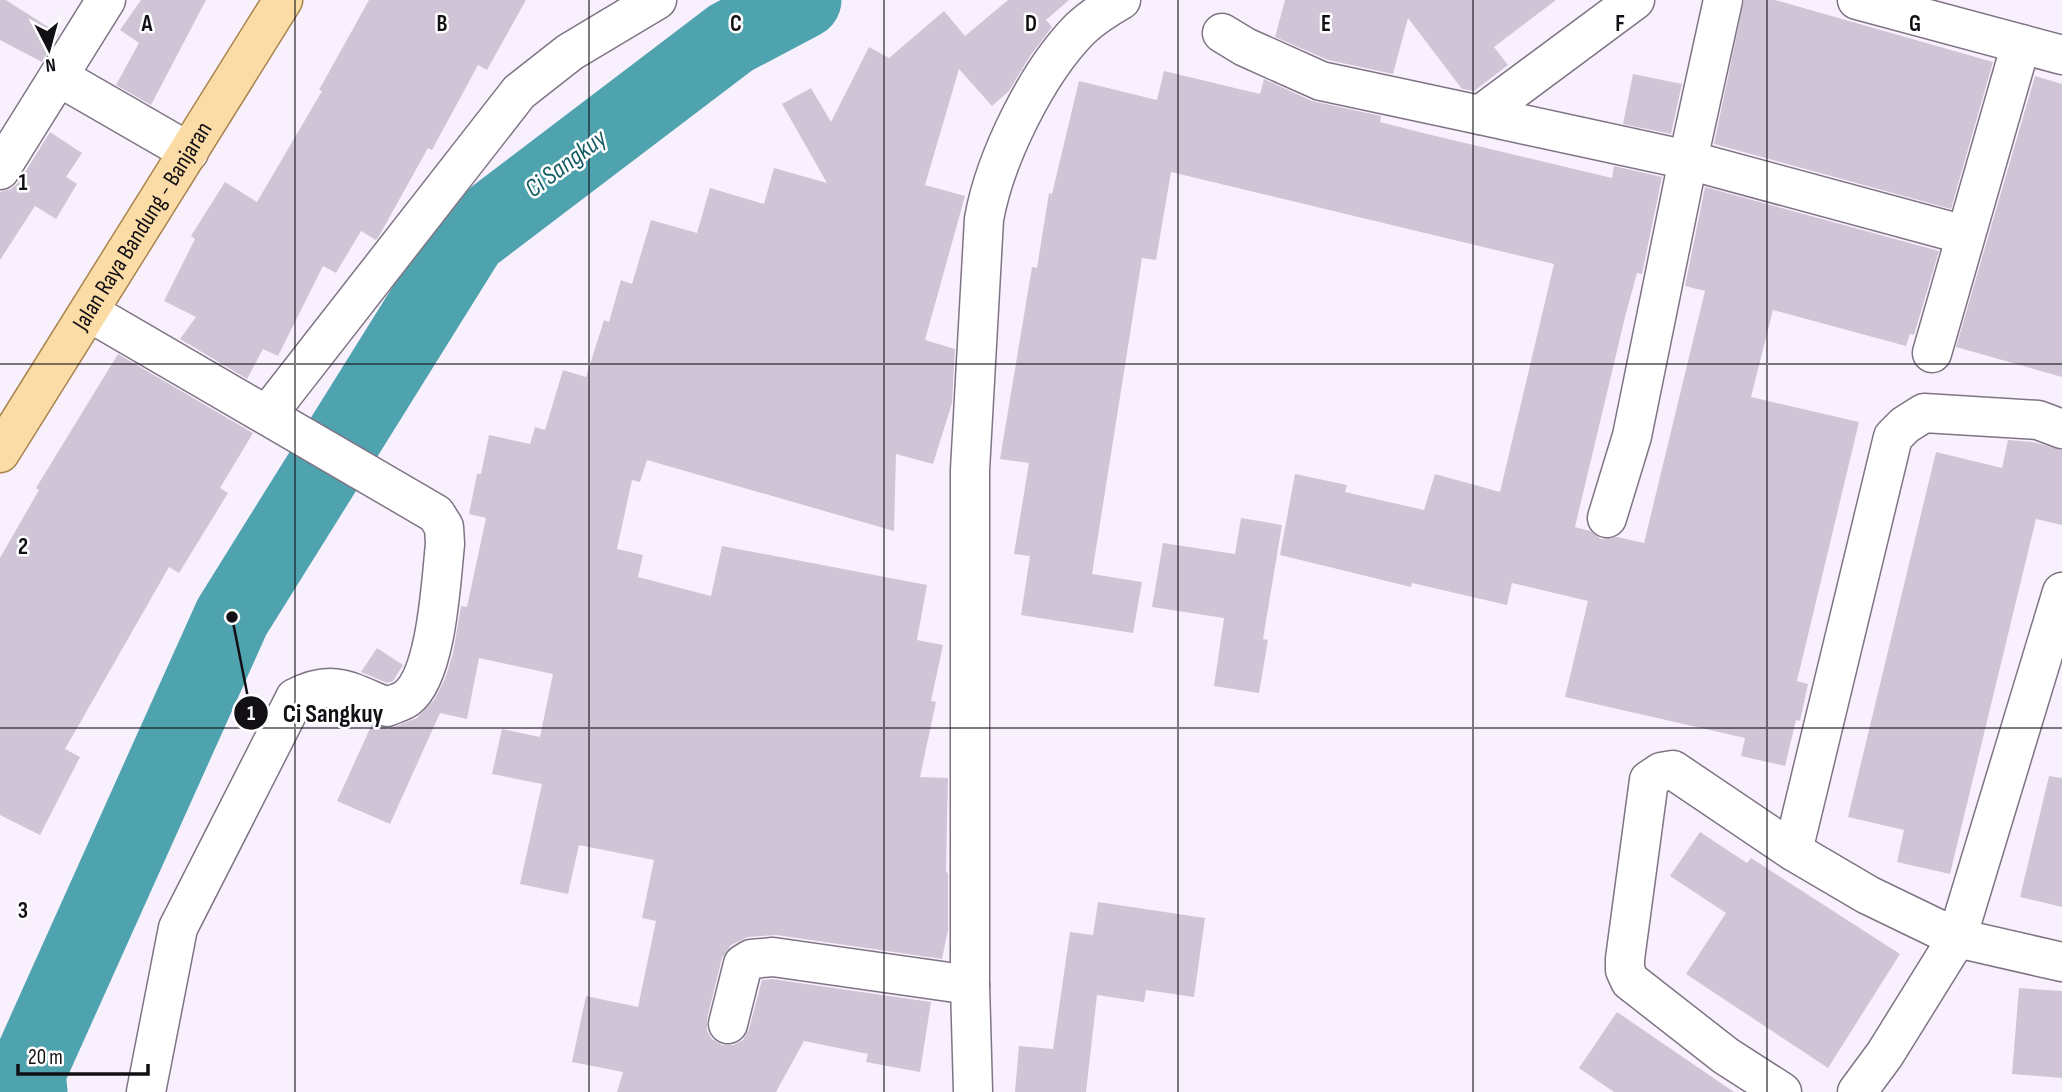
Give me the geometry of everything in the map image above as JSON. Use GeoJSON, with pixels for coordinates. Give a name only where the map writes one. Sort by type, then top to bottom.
{"type":"FeatureCollection","features":[{"type":"Feature","properties":{"kind":"main road","name":"Jalan Raya Bandung - Banjaran"},"geometry":{"type":"LineString","coordinates":[[0,453],[283,0]]}},
{"type":"Feature","properties":{"kind":"street"},"geometry":{"type":"LineString","coordinates":[[0,170],[106,0]]}},
{"type":"Feature","properties":{"kind":"street"},"geometry":{"type":"LineString","coordinates":[[270,416],[519,92],[570,52],[657,0]]}},
{"type":"Feature","properties":{"kind":"street"},"geometry":{"type":"LineString","coordinates":[[973,1092],[970,985],[970,470],[984,219],[988,196],[1012,136],[1039,81],[1082,27],[1121,0]]}},
{"type":"Feature","properties":{"kind":"street"},"geometry":{"type":"LineString","coordinates":[[1480,116],[1635,0]]}},
{"type":"Feature","properties":{"kind":"street"},"geometry":{"type":"LineString","coordinates":[[1607,518],[1632,436],[1723,0]]}},
{"type":"Feature","properties":{"kind":"street"},"geometry":{"type":"LineString","coordinates":[[1857,0],[2062,55]]}},
{"type":"Feature","properties":{"kind":"street"},"geometry":{"type":"LineString","coordinates":[[1222,33],[1245,47],[1321,80],[1688,160],[1965,235]]}},
{"type":"Feature","properties":{"kind":"street"},"geometry":{"type":"LineString","coordinates":[[1932,353],[2021,44]]}},
{"type":"Feature","properties":{"kind":"street"},"geometry":{"type":"LineString","coordinates":[[59,77],[189,152]]}},
{"type":"Feature","properties":{"kind":"street"},"geometry":{"type":"LineString","coordinates":[[89,312],[436,514],[444,527],[445,544],[432,651],[423,674],[408,698],[387,707],[335,687],[313,689],[295,698],[178,928],[146,1092]]}},
{"type":"Feature","properties":{"kind":"street"},"geometry":{"type":"LineString","coordinates":[[1793,851],[1893,438],[1905,425],[1924,413],[2038,420],[2062,429]]}},
{"type":"Feature","properties":{"kind":"street"},"geometry":{"type":"LineString","coordinates":[[1857,1092],[1885,1054],[1957,938],[2062,592]]}},
{"type":"Feature","properties":{"kind":"street"},"geometry":{"type":"LineString","coordinates":[[1782,1092],[1727,1056],[1630,981],[1625,970],[1649,780],[1661,772],[1673,770],[1793,851],[1868,895],[1957,938],[2062,962]]}},
{"type":"Feature","properties":{"kind":"street"},"geometry":{"type":"LineString","coordinates":[[728,1024],[743,964],[751,959],[773,957],[970,985]]}},
{"type":"Feature","properties":{"kind":"building"},"geometry":{"type":"Polygon","coordinates":[[[0,0],[6,0],[59,34],[42,62],[0,40],[0,0]]]}},
{"type":"Feature","properties":{"kind":"building"},"geometry":{"type":"Polygon","coordinates":[[[141,0],[206,0],[151,105],[116,85],[139,43],[120,30],[141,0]]]}},
{"type":"Feature","properties":{"kind":"building"},"geometry":{"type":"Polygon","coordinates":[[[369,0],[526,0],[487,70],[478,65],[432,150],[428,148],[379,236],[376,240],[361,231],[336,273],[323,266],[278,356],[263,349],[247,379],[180,339],[196,317],[164,301],[195,239],[191,236],[225,182],[257,202],[322,91],[319,90],[369,0]]]}},
{"type":"Feature","properties":{"kind":"building"},"geometry":{"type":"Polygon","coordinates":[[[1008,0],[1069,0],[1046,20],[1052,27],[1009,91],[992,106],[959,69],[925,185],[965,196],[925,340],[955,349],[952,403],[933,464],[896,454],[894,531],[647,460],[640,482],[632,480],[617,549],[643,555],[638,577],[711,596],[722,546],[927,585],[917,640],[943,645],[931,701],[936,702],[920,777],[948,778],[948,930],[942,959],[776,935],[748,937],[731,945],[722,958],[707,1019],[707,1031],[712,1039],[722,1045],[733,1045],[743,1040],[749,1029],[762,980],[772,979],[931,1002],[920,1072],[866,1062],[868,1054],[804,1041],[776,1092],[617,1092],[623,1072],[572,1062],[586,996],[638,1007],[656,921],[642,918],[654,860],[579,845],[568,894],[520,884],[542,784],[492,774],[502,729],[540,737],[553,674],[479,658],[467,719],[440,713],[390,824],[337,801],[372,724],[388,729],[417,718],[434,700],[445,679],[453,653],[461,606],[467,607],[486,518],[469,514],[489,435],[530,444],[535,427],[545,430],[563,370],[586,377],[604,320],[609,322],[621,280],[632,284],[651,220],[697,233],[710,188],[764,204],[774,168],[827,183],[782,104],[811,88],[831,122],[869,47],[889,58],[944,11],[965,36],[1008,0]]]}},
{"type":"Feature","properties":{"kind":"building"},"geometry":{"type":"Polygon","coordinates":[[[1285,0],[1556,0],[1494,47],[1508,65],[1474,91],[1462,89],[1408,18],[1393,74],[1328,60],[1275,37],[1285,0]]]}},
{"type":"Feature","properties":{"kind":"building"},"geometry":{"type":"Polygon","coordinates":[[[1744,0],[1775,0],[1993,62],[1951,209],[1714,144],[1744,0]]]}},
{"type":"Feature","properties":{"kind":"building"},"geometry":{"type":"Polygon","coordinates":[[[1164,71],[1260,94],[1264,79],[1312,101],[1381,116],[1380,122],[1423,133],[1612,178],[1614,166],[1662,177],[1642,274],[1637,273],[1626,313],[1575,527],[1590,531],[1601,539],[1617,537],[1644,543],[1705,291],[1685,286],[1705,187],[1939,251],[1914,335],[1910,334],[1906,346],[1773,310],[1751,397],[1859,422],[1797,681],[1808,684],[1800,721],[1796,720],[1785,766],[1741,756],[1745,738],[1565,697],[1588,601],[1512,583],[1507,605],[1412,583],[1411,587],[1280,555],[1295,474],[1347,485],[1345,492],[1424,510],[1435,474],[1500,492],[1554,264],[1171,172],[1156,260],[1142,258],[1092,574],[1142,582],[1133,633],[1021,615],[1030,556],[1014,554],[1029,463],[1000,459],[1032,267],[1037,268],[1049,193],[1052,194],[1079,81],[1157,100],[1164,71]]]}},
{"type":"Feature","properties":{"kind":"building"},"geometry":{"type":"Polygon","coordinates":[[[1633,74],[1682,84],[1671,134],[1623,124],[1633,74]]]}},
{"type":"Feature","properties":{"kind":"building"},"geometry":{"type":"Polygon","coordinates":[[[2035,76],[2062,84],[2062,377],[1956,347],[2035,76]]]}},
{"type":"Feature","properties":{"kind":"building"},"geometry":{"type":"Polygon","coordinates":[[[50,132],[82,153],[66,177],[77,184],[56,219],[35,206],[0,260],[0,192],[11,189],[19,182],[50,132]]]}},
{"type":"Feature","properties":{"kind":"building"},"geometry":{"type":"Polygon","coordinates":[[[118,354],[253,433],[220,488],[228,493],[179,573],[169,567],[65,749],[80,757],[40,835],[0,815],[0,558],[39,490],[36,488],[118,354]]]}},
{"type":"Feature","properties":{"kind":"building"},"geometry":{"type":"Polygon","coordinates":[[[2008,440],[2033,442],[2062,450],[2062,525],[2036,519],[1950,874],[1897,862],[1904,830],[1848,817],[1936,452],[2002,468],[2008,440]]]}},
{"type":"Feature","properties":{"kind":"building"},"geometry":{"type":"Polygon","coordinates":[[[1241,518],[1282,525],[1263,639],[1268,640],[1259,693],[1214,686],[1224,618],[1152,607],[1163,543],[1235,554],[1241,518]]]}},
{"type":"Feature","properties":{"kind":"building"},"geometry":{"type":"Polygon","coordinates":[[[377,648],[403,665],[393,681],[387,683],[361,672],[377,648]]]}},
{"type":"Feature","properties":{"kind":"building"},"geometry":{"type":"Polygon","coordinates":[[[2049,776],[2062,778],[2062,907],[2020,897],[2049,776]]]}},
{"type":"Feature","properties":{"kind":"building"},"geometry":{"type":"Polygon","coordinates":[[[1700,832],[1747,863],[1751,858],[1900,954],[1828,1068],[1686,974],[1726,913],[1670,876],[1700,832]]]}},
{"type":"Feature","properties":{"kind":"building"},"geometry":{"type":"Polygon","coordinates":[[[1098,902],[1205,918],[1194,997],[1146,990],[1144,1002],[1097,995],[1086,1092],[1015,1092],[1019,1046],[1053,1049],[1070,932],[1093,935],[1098,902]]]}},
{"type":"Feature","properties":{"kind":"building"},"geometry":{"type":"Polygon","coordinates":[[[2019,988],[2062,991],[2062,1078],[2012,1074],[2019,988]]]}},
{"type":"Feature","properties":{"kind":"building"},"geometry":{"type":"Polygon","coordinates":[[[1617,1012],[1734,1092],[1614,1092],[1579,1068],[1617,1012]]]}},
{"type":"Feature","properties":{"kind":"waterway","name":"Ci Sangkuy"},"geometry":{"type":"LineString","coordinates":[[29,1092],[27,1073],[232,617],[469,237],[731,38],[803,0]]}},
{"type":"Feature","properties":{"kind":"place","name":"Ci Sangkuy"},"geometry":{"type":"Point","coordinates":[232,617]}}]}
